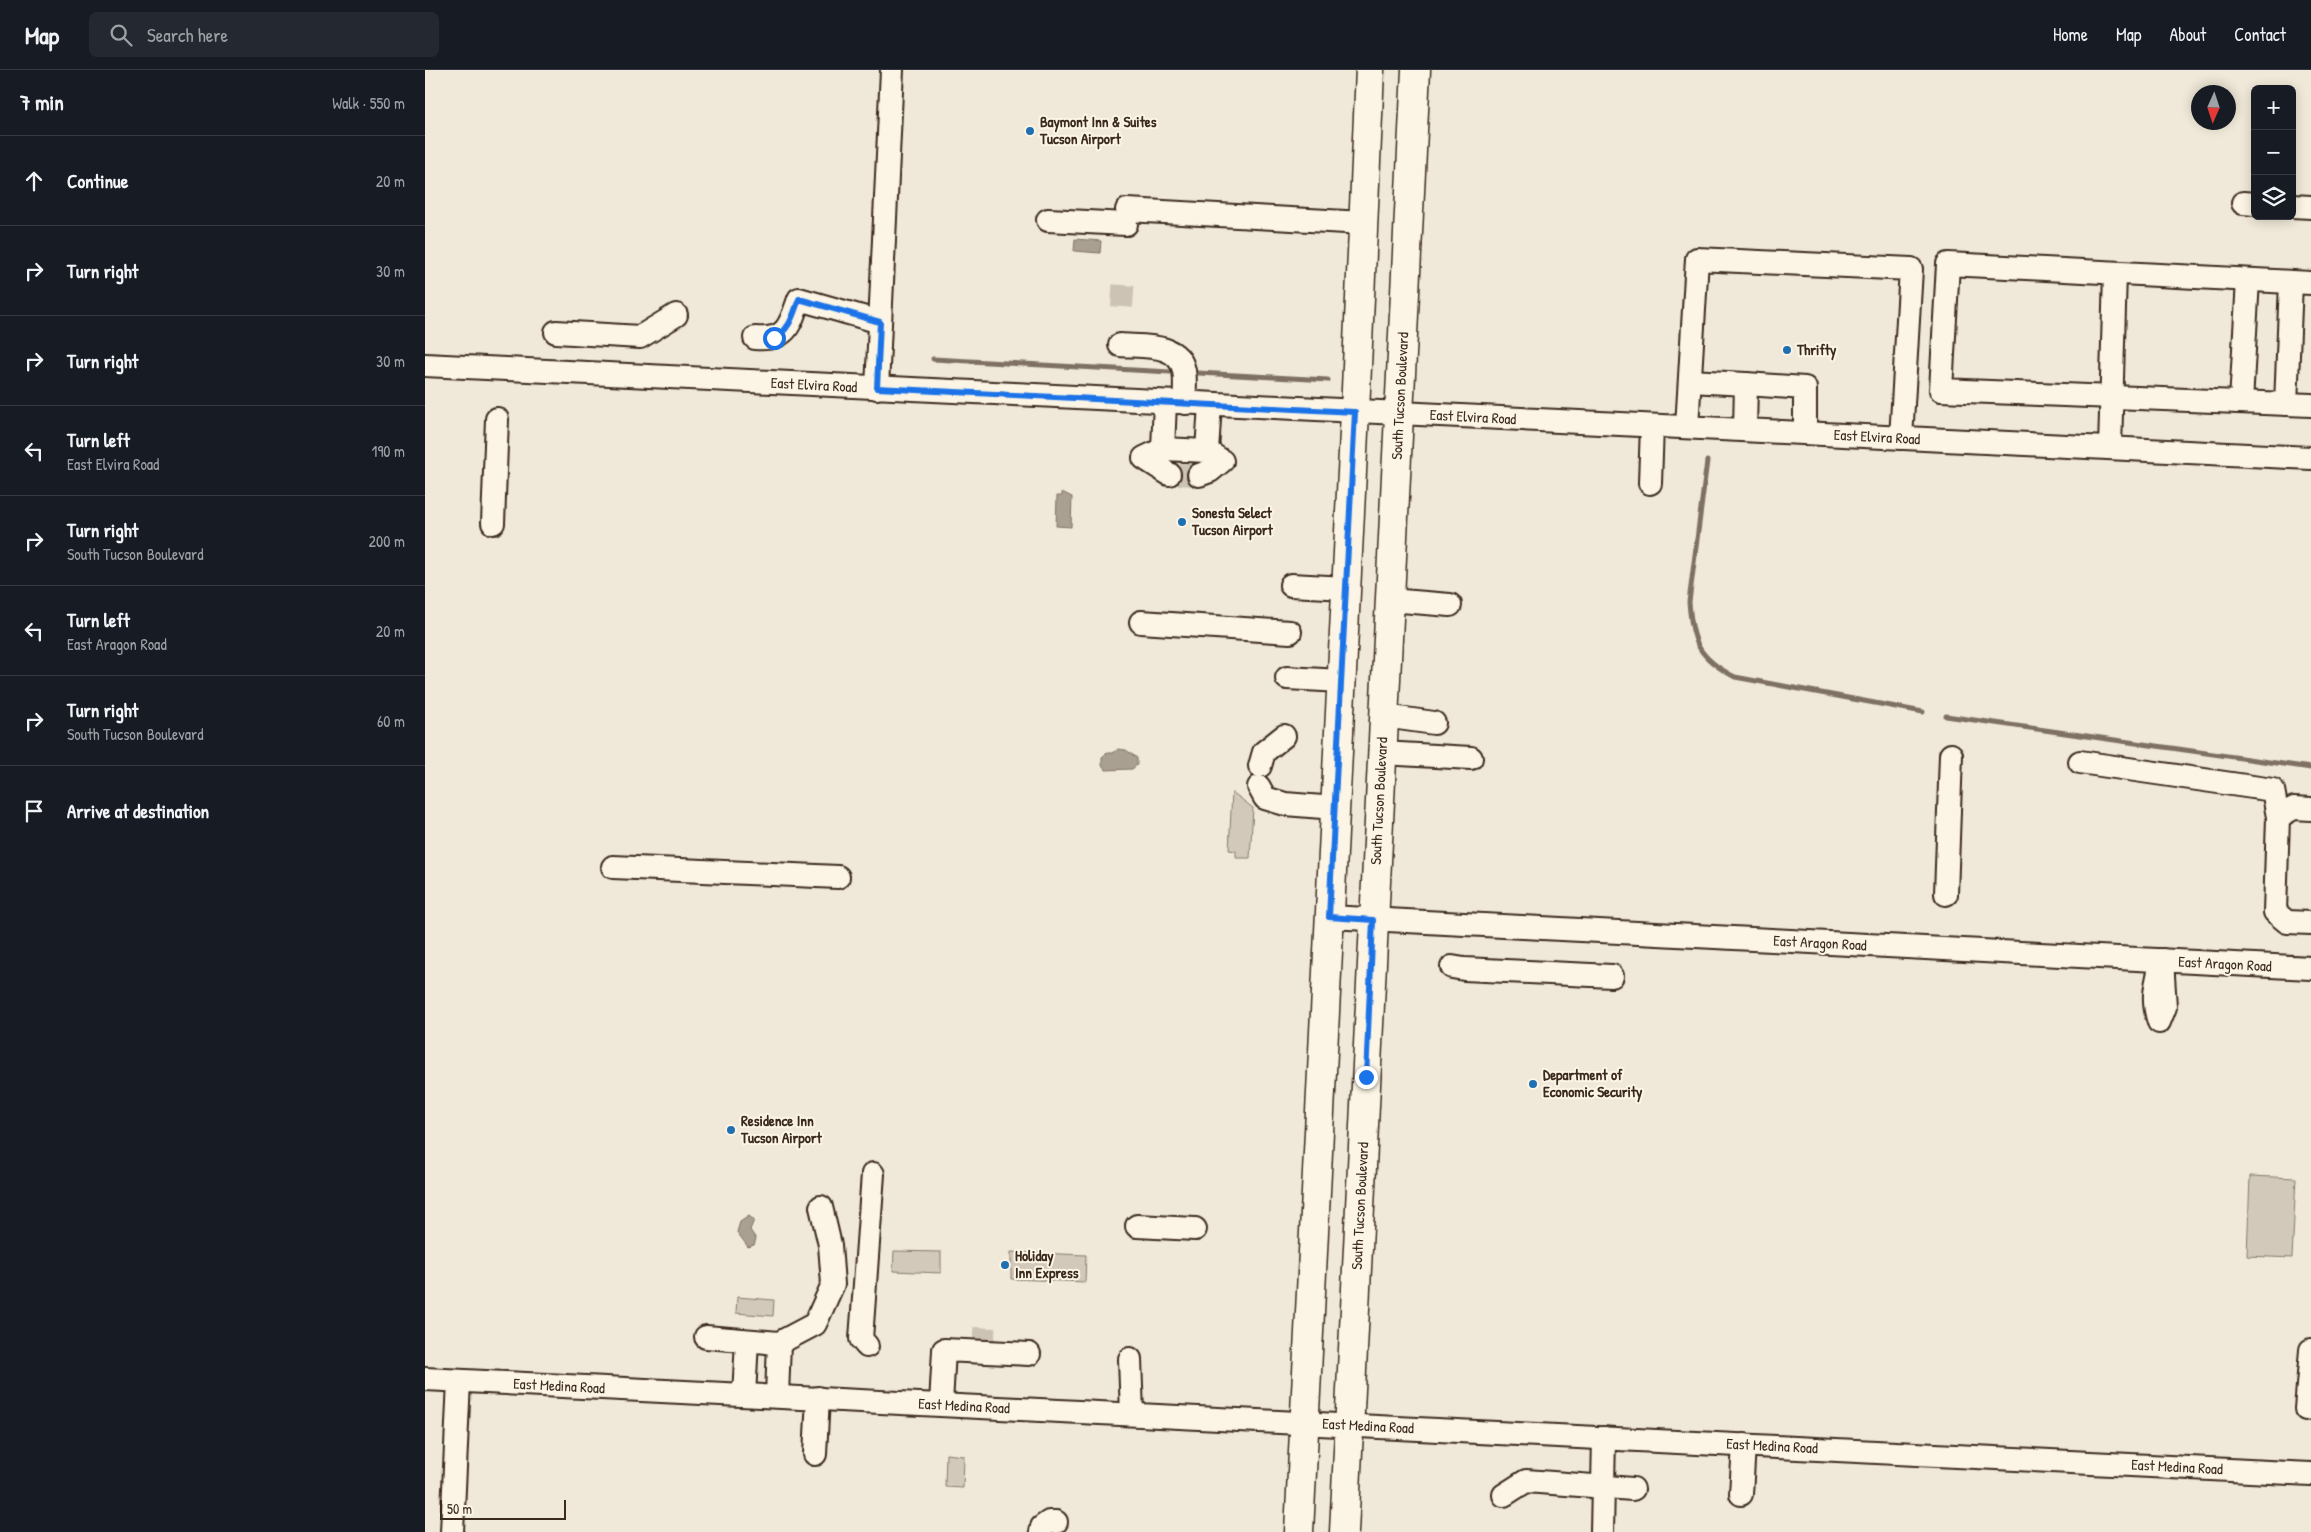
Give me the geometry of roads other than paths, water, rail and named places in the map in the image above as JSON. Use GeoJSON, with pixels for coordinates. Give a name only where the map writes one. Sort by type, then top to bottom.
{"type":"FeatureCollection","features":[{"type":"Feature","properties":{"kind":"main road"},"geometry":{"type":"LineString","coordinates":[[1299,1532],[1355,412],[1370,70]]}},
{"type":"Feature","properties":{"kind":"main road","name":"South Tucson Boulevard"},"geometry":{"type":"LineString","coordinates":[[1344,1532],[1416,70]]}},
{"type":"Feature","properties":{"kind":"street"},"geometry":{"type":"LineString","coordinates":[[877,388],[893,70]]}},
{"type":"Feature","properties":{"kind":"street"},"geometry":{"type":"LineString","coordinates":[[2296,206],[2311,207]]}},
{"type":"Feature","properties":{"kind":"street"},"geometry":{"type":"LineString","coordinates":[[1048,220],[1127,217],[1363,224]]}},
{"type":"Feature","properties":{"kind":"street"},"geometry":{"type":"LineString","coordinates":[[1687,427],[1697,258],[1911,269],[1901,438]]}},
{"type":"Feature","properties":{"kind":"street"},"geometry":{"type":"LineString","coordinates":[[2286,404],[2301,283],[1948,264],[1941,390],[2241,402],[2286,404],[2311,405]]}},
{"type":"Feature","properties":{"kind":"street"},"geometry":{"type":"LineString","coordinates":[[2111,448],[2115,274]]}},
{"type":"Feature","properties":{"kind":"street"},"geometry":{"type":"LineString","coordinates":[[2241,402],[2248,280]]}},
{"type":"Feature","properties":{"kind":"street"},"geometry":{"type":"LineString","coordinates":[[755,338],[774,338],[782,334],[790,323],[799,299],[880,322]]}},
{"type":"Feature","properties":{"kind":"street"},"geometry":{"type":"LineString","coordinates":[[556,332],[640,337],[676,315]]}},
{"type":"Feature","properties":{"kind":"street"},"geometry":{"type":"LineString","coordinates":[[1120,345],[1162,348],[1175,355],[1184,370],[1163,449]]}},
{"type":"Feature","properties":{"kind":"street","name":"East Elvira Road"},"geometry":{"type":"LineString","coordinates":[[425,365],[2311,458]]}},
{"type":"Feature","properties":{"kind":"street"},"geometry":{"type":"LineString","coordinates":[[1690,381],[1805,388],[1805,433]]}},
{"type":"Feature","properties":{"kind":"street"},"geometry":{"type":"LineString","coordinates":[[1745,430],[1746,384]]}},
{"type":"Feature","properties":{"kind":"street"},"geometry":{"type":"LineString","coordinates":[[1207,451],[1210,404]]}},
{"type":"Feature","properties":{"kind":"street"},"geometry":{"type":"LineString","coordinates":[[493,524],[497,420]]}},
{"type":"Feature","properties":{"kind":"street"},"geometry":{"type":"LineString","coordinates":[[1649,483],[1652,426]]}},
{"type":"Feature","properties":{"kind":"street"},"geometry":{"type":"LineString","coordinates":[[1169,474],[1144,458],[1163,449],[1207,451],[1223,461],[1210,471],[1199,475]]}},
{"type":"Feature","properties":{"kind":"street"},"geometry":{"type":"LineString","coordinates":[[1291,585],[1346,588]]}},
{"type":"Feature","properties":{"kind":"street"},"geometry":{"type":"LineString","coordinates":[[1389,600],[1450,605]]}},
{"type":"Feature","properties":{"kind":"street"},"geometry":{"type":"LineString","coordinates":[[1141,622],[1290,632]]}},
{"type":"Feature","properties":{"kind":"street"},"geometry":{"type":"LineString","coordinates":[[1287,678],[1341,680]]}},
{"type":"Feature","properties":{"kind":"street"},"geometry":{"type":"LineString","coordinates":[[1384,716],[1434,723]]}},
{"type":"Feature","properties":{"kind":"street"},"geometry":{"type":"LineString","coordinates":[[1284,736],[1264,752],[1260,777],[1265,798],[1285,804],[1335,808]]}},
{"type":"Feature","properties":{"kind":"street"},"geometry":{"type":"LineString","coordinates":[[1382,752],[1471,758]]}},
{"type":"Feature","properties":{"kind":"street"},"geometry":{"type":"LineString","coordinates":[[1946,894],[1951,755]]}},
{"type":"Feature","properties":{"kind":"street"},"geometry":{"type":"LineString","coordinates":[[2081,762],[2273,790],[2279,817],[2275,912],[2287,922],[2311,924]]}},
{"type":"Feature","properties":{"kind":"street"},"geometry":{"type":"LineString","coordinates":[[2279,817],[2294,808],[2311,809]]}},
{"type":"Feature","properties":{"kind":"street"},"geometry":{"type":"LineString","coordinates":[[613,867],[838,877]]}},
{"type":"Feature","properties":{"kind":"street","name":"East Aragon Road"},"geometry":{"type":"LineString","coordinates":[[1329,917],[2311,968]]}},
{"type":"Feature","properties":{"kind":"street"},"geometry":{"type":"LineString","coordinates":[[1451,967],[1465,970],[1613,976]]}},
{"type":"Feature","properties":{"kind":"street"},"geometry":{"type":"LineString","coordinates":[[867,1346],[861,1339],[873,1174]]}},
{"type":"Feature","properties":{"kind":"street"},"geometry":{"type":"LineString","coordinates":[[706,1337],[779,1343],[815,1324],[833,1284],[830,1245],[821,1206]]}},
{"type":"Feature","properties":{"kind":"street"},"geometry":{"type":"LineString","coordinates":[[1137,1226],[1195,1229]]}},
{"type":"Feature","properties":{"kind":"street"},"geometry":{"type":"LineString","coordinates":[[744,1395],[747,1341]]}},
{"type":"Feature","properties":{"kind":"street"},"geometry":{"type":"LineString","coordinates":[[777,1396],[779,1343]]}},
{"type":"Feature","properties":{"kind":"street"},"geometry":{"type":"LineString","coordinates":[[941,1404],[944,1350],[975,1343]]}},
{"type":"Feature","properties":{"kind":"street"},"geometry":{"type":"LineString","coordinates":[[2306,1409],[2311,1350]]}},
{"type":"Feature","properties":{"kind":"street"},"geometry":{"type":"LineString","coordinates":[[1131,1359],[1132,1414]]}},
{"type":"Feature","properties":{"kind":"street","name":"East Medina Road"},"geometry":{"type":"LineString","coordinates":[[425,1379],[2311,1474]]}},
{"type":"Feature","properties":{"kind":"street"},"geometry":{"type":"LineString","coordinates":[[452,1532],[459,1381]]}},
{"type":"Feature","properties":{"kind":"street"},"geometry":{"type":"LineString","coordinates":[[815,1454],[818,1398]]}},
{"type":"Feature","properties":{"kind":"street"},"geometry":{"type":"LineString","coordinates":[[1602,1532],[1605,1438]]}},
{"type":"Feature","properties":{"kind":"street"},"geometry":{"type":"LineString","coordinates":[[1741,1494],[1744,1445]]}},
{"type":"Feature","properties":{"kind":"street"},"geometry":{"type":"LineString","coordinates":[[1505,1496],[1526,1481],[1633,1488]]}},
{"type":"Feature","properties":{"kind":"waterway"},"geometry":{"type":"LineString","coordinates":[[933,359],[1170,372]]}},
{"type":"Feature","properties":{"kind":"waterway"},"geometry":{"type":"LineString","coordinates":[[1198,373],[1328,380]]}},
{"type":"Feature","properties":{"kind":"waterway"},"geometry":{"type":"LineString","coordinates":[[1707,461],[1689,602],[1695,638],[1705,655],[1713,663],[1735,677],[1923,712]]}},
{"type":"Feature","properties":{"kind":"waterway"},"geometry":{"type":"LineString","coordinates":[[1946,716],[2311,768]]}},
{"type":"Feature","properties":{"kind":"tunnel"},"geometry":{"type":"LineString","coordinates":[[1122,307],[1124,275]]}},
{"type":"Feature","properties":{"kind":"tunnel"},"geometry":{"type":"LineString","coordinates":[[1169,474],[1199,475]]}},
{"type":"Feature","properties":{"kind":"tunnel"},"geometry":{"type":"LineString","coordinates":[[973,1338],[995,1339]]}},
{"type":"Feature","properties":{"kind":"place","name":"Baymont Inn & Suites Tucson Airport"},"geometry":{"type":"Point","coordinates":[1030,131]}},
{"type":"Feature","properties":{"kind":"place","name":"Thrifty"},"geometry":{"type":"Point","coordinates":[1787,350]}},
{"type":"Feature","properties":{"kind":"place","name":"Sonesta Select Tucson Airport"},"geometry":{"type":"Point","coordinates":[1182,522]}},
{"type":"Feature","properties":{"kind":"place","name":"Department of Economic Security"},"geometry":{"type":"Point","coordinates":[1533,1084]}},
{"type":"Feature","properties":{"kind":"place","name":"Residence Inn Tucson Airport"},"geometry":{"type":"Point","coordinates":[731,1130]}},
{"type":"Feature","properties":{"kind":"place","name":"Holiday Inn Express"},"geometry":{"type":"Point","coordinates":[1005,1265]}}]}
